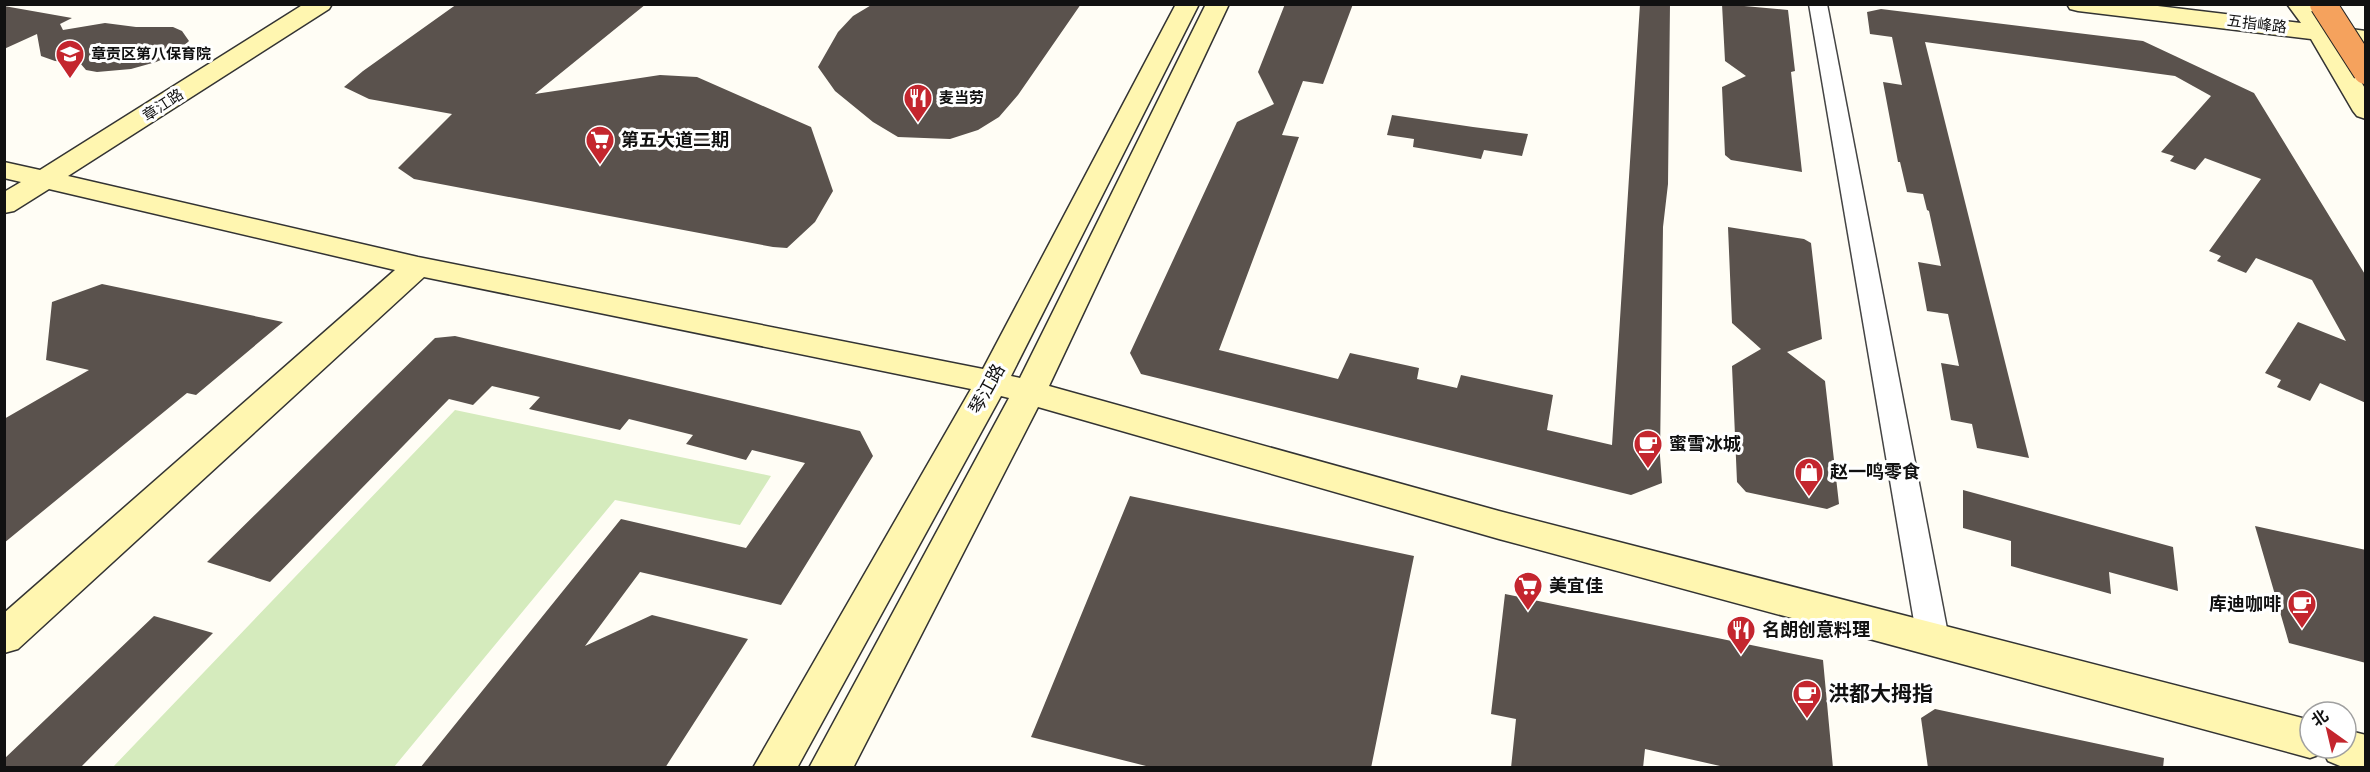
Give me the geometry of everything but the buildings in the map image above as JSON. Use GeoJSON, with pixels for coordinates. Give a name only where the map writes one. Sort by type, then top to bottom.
{"type":"FeatureCollection","features":[{"type":"Feature","properties":{"kind":"highway"},"geometry":{"type":"LineString","coordinates":[[2346,4],[2366,29]]}},
{"type":"Feature","properties":{"kind":"highway"},"geometry":{"type":"LineString","coordinates":[[2319,18],[2366,70]]}},
{"type":"Feature","properties":{"kind":"main road","name":"章江路"},"geometry":{"type":"LineString","coordinates":[[4,205],[19,176],[290,4]]}},
{"type":"Feature","properties":{"kind":"main road","name":"章江路"},"geometry":{"type":"LineString","coordinates":[[19,176],[321,4]]}},
{"type":"Feature","properties":{"kind":"main road","name":"琴江路"},"geometry":{"type":"LineString","coordinates":[[774,768],[992,382],[1188,4]]}},
{"type":"Feature","properties":{"kind":"main road","name":"琴江路"},"geometry":{"type":"LineString","coordinates":[[830,768],[1029,393],[1218,4]]}},
{"type":"Feature","properties":{"kind":"main road","name":"五指峰路"},"geometry":{"type":"LineString","coordinates":[[2078,4],[2319,18],[2366,38]]}},
{"type":"Feature","properties":{"kind":"main road","name":"五指峰路"},"geometry":{"type":"LineString","coordinates":[[2174,4],[2319,18],[2366,29]]}},
{"type":"Feature","properties":{"kind":"main road"},"geometry":{"type":"LineString","coordinates":[[2319,18],[2366,102]]}},
{"type":"Feature","properties":{"kind":"main road"},"geometry":{"type":"LineString","coordinates":[[2319,18],[2348,86],[2366,111]]}},
{"type":"Feature","properties":{"kind":"main road"},"geometry":{"type":"LineString","coordinates":[[19,176],[418,267],[992,382],[1499,525],[2298,736]]}},
{"type":"Feature","properties":{"kind":"main road"},"geometry":{"type":"LineString","coordinates":[[4,637],[418,267]]}},
{"type":"Feature","properties":{"kind":"street"},"geometry":{"type":"LineString","coordinates":[[1818,4],[1933,639]]}},
{"type":"Feature","properties":{"kind":"green space"},"geometry":{"type":"Polygon","coordinates":[[[455,410],[771,476],[740,525],[615,500],[394,767],[113,767],[455,410]]]}},
{"type":"Feature","properties":{"kind":"place","name":"章贡区第八保育院"},"geometry":{"type":"Point","coordinates":[70,80]}},
{"type":"Feature","properties":{"kind":"place","name":"麦当劳"},"geometry":{"type":"Point","coordinates":[918,124]}},
{"type":"Feature","properties":{"kind":"place","name":"第五大道二期"},"geometry":{"type":"Point","coordinates":[600,166]}},
{"type":"Feature","properties":{"kind":"place","name":"蜜雪冰城"},"geometry":{"type":"Point","coordinates":[1648,470]}},
{"type":"Feature","properties":{"kind":"place","name":"赵一鸣零食"},"geometry":{"type":"Point","coordinates":[1809,498]}},
{"type":"Feature","properties":{"kind":"place","name":"美宜佳"},"geometry":{"type":"Point","coordinates":[1528,612]}},
{"type":"Feature","properties":{"kind":"place","name":"库迪咖啡"},"geometry":{"type":"Point","coordinates":[2302,630]}},
{"type":"Feature","properties":{"kind":"place","name":"名朗创意料理"},"geometry":{"type":"Point","coordinates":[1741,656]}},
{"type":"Feature","properties":{"kind":"place","name":"洪都大拇指"},"geometry":{"type":"Point","coordinates":[1807,720]}}]}
